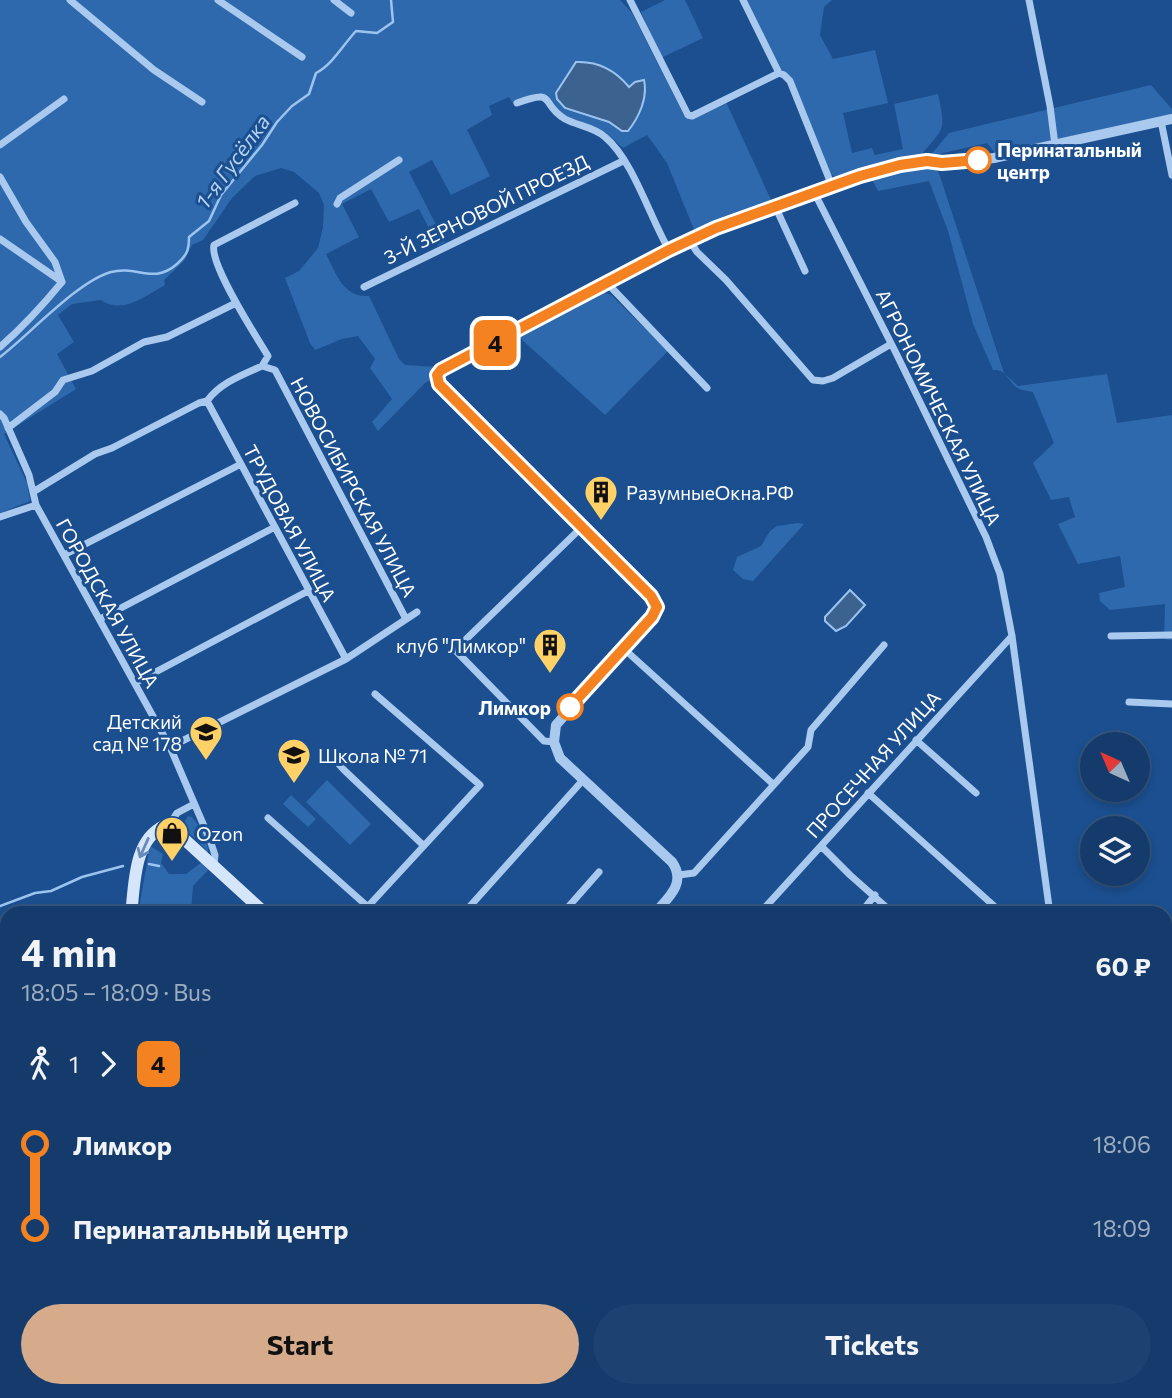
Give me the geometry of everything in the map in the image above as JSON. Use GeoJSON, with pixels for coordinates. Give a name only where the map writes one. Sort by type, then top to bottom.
{"type":"FeatureCollection","features":[{"type":"Feature","properties":{"kind":"main road"},"geometry":{"type":"LineString","coordinates":[[132,906],[137,864],[145,842],[153,831],[164,826],[172,828],[257,906]]}},
{"type":"Feature","properties":{"kind":"street"},"geometry":{"type":"LineString","coordinates":[[70,0],[154,70],[202,102]]}},
{"type":"Feature","properties":{"kind":"street"},"geometry":{"type":"LineString","coordinates":[[218,0],[302,57]]}},
{"type":"Feature","properties":{"kind":"street"},"geometry":{"type":"LineString","coordinates":[[334,0],[351,13]]}},
{"type":"Feature","properties":{"kind":"street"},"geometry":{"type":"LineString","coordinates":[[630,0],[686,113],[692,116],[779,74],[784,75],[790,81],[832,186]]}},
{"type":"Feature","properties":{"kind":"street"},"geometry":{"type":"LineString","coordinates":[[743,0],[779,74]]}},
{"type":"Feature","properties":{"kind":"street"},"geometry":{"type":"LineString","coordinates":[[1029,0],[1055,145]]}},
{"type":"Feature","properties":{"kind":"street"},"geometry":{"type":"LineString","coordinates":[[517,103],[538,95],[544,97],[564,118],[603,134],[623,161],[669,250]]}},
{"type":"Feature","properties":{"kind":"street"},"geometry":{"type":"LineString","coordinates":[[0,145],[64,99]]}},
{"type":"Feature","properties":{"kind":"street"},"geometry":{"type":"LineString","coordinates":[[661,906],[672,893],[679,875],[672,862],[560,758],[554,742],[556,725],[652,617],[657,607],[651,596],[439,384],[437,375],[441,370],[689,240],[814,192],[900,165],[927,161],[942,163],[978,160],[1167,120],[1172,175]]}},
{"type":"Feature","properties":{"kind":"street"},"geometry":{"type":"LineString","coordinates":[[337,204],[340,198],[399,160]]}},
{"type":"Feature","properties":{"kind":"street","name":"3-Й ЗЕРНОВОЙ ПРОЕЗД"},"geometry":{"type":"LineString","coordinates":[[364,287],[623,161]]}},
{"type":"Feature","properties":{"kind":"street"},"geometry":{"type":"LineString","coordinates":[[0,177],[26,222],[55,262],[62,282]]}},
{"type":"Feature","properties":{"kind":"street","name":"АГРОНОМИЧЕСКАЯ УЛИЦА"},"geometry":{"type":"LineString","coordinates":[[814,192],[986,537],[1000,574],[1012,636],[1049,906]]}},
{"type":"Feature","properties":{"kind":"street"},"geometry":{"type":"LineString","coordinates":[[33,492],[95,454],[207,401],[215,390],[262,366],[268,356],[236,303],[214,258],[213,249],[214,245],[295,203]]}},
{"type":"Feature","properties":{"kind":"street"},"geometry":{"type":"LineString","coordinates":[[775,206],[804,271]]}},
{"type":"Feature","properties":{"kind":"street"},"geometry":{"type":"LineString","coordinates":[[0,239],[62,282]]}},
{"type":"Feature","properties":{"kind":"street"},"geometry":{"type":"LineString","coordinates":[[689,240],[813,380],[823,382],[833,378],[891,344]]}},
{"type":"Feature","properties":{"kind":"street"},"geometry":{"type":"LineString","coordinates":[[0,347],[25,325],[62,282]]}},
{"type":"Feature","properties":{"kind":"street"},"geometry":{"type":"LineString","coordinates":[[608,284],[707,388]]}},
{"type":"Feature","properties":{"kind":"street"},"geometry":{"type":"LineString","coordinates":[[8,428],[55,392],[63,380],[92,371],[145,342],[167,337],[236,303]]}},
{"type":"Feature","properties":{"kind":"street","name":"НОВОСИБИРСКАЯ УЛИЦА"},"geometry":{"type":"LineString","coordinates":[[262,366],[275,370],[406,619]]}},
{"type":"Feature","properties":{"kind":"street","name":"ТРУДОВАЯ УЛИЦА"},"geometry":{"type":"LineString","coordinates":[[207,401],[346,659]]}},
{"type":"Feature","properties":{"kind":"street","name":"ГОРОДСКАЯ УЛИЦА"},"geometry":{"type":"LineString","coordinates":[[0,414],[29,475],[36,505],[170,747],[215,855],[214,866]]}},
{"type":"Feature","properties":{"kind":"street"},"geometry":{"type":"LineString","coordinates":[[64,555],[241,464]]}},
{"type":"Feature","properties":{"kind":"street"},"geometry":{"type":"LineString","coordinates":[[0,517],[36,505]]}},
{"type":"Feature","properties":{"kind":"street"},"geometry":{"type":"LineString","coordinates":[[100,619],[275,527]]}},
{"type":"Feature","properties":{"kind":"street"},"geometry":{"type":"LineString","coordinates":[[554,742],[544,741],[455,650],[582,527]]}},
{"type":"Feature","properties":{"kind":"street"},"geometry":{"type":"LineString","coordinates":[[135,683],[308,591]]}},
{"type":"Feature","properties":{"kind":"street"},"geometry":{"type":"LineString","coordinates":[[170,747],[346,659],[417,612]]}},
{"type":"Feature","properties":{"kind":"street"},"geometry":{"type":"LineString","coordinates":[[1111,636],[1172,635]]}},
{"type":"Feature","properties":{"kind":"street","name":"ПРОСЕЧНАЯ УЛИЦА"},"geometry":{"type":"LineString","coordinates":[[766,906],[1012,636]]}},
{"type":"Feature","properties":{"kind":"street"},"geometry":{"type":"LineString","coordinates":[[679,875],[694,873],[808,747],[811,730],[884,645]]}},
{"type":"Feature","properties":{"kind":"street"},"geometry":{"type":"LineString","coordinates":[[623,648],[773,784]]}},
{"type":"Feature","properties":{"kind":"street"},"geometry":{"type":"LineString","coordinates":[[268,818],[367,906],[480,785],[376,694]]}},
{"type":"Feature","properties":{"kind":"street"},"geometry":{"type":"LineString","coordinates":[[1129,702],[1172,704]]}},
{"type":"Feature","properties":{"kind":"street"},"geometry":{"type":"LineString","coordinates":[[916,740],[976,793]]}},
{"type":"Feature","properties":{"kind":"street"},"geometry":{"type":"LineString","coordinates":[[335,760],[423,845]]}},
{"type":"Feature","properties":{"kind":"street"},"geometry":{"type":"LineString","coordinates":[[470,906],[583,780]]}},
{"type":"Feature","properties":{"kind":"street"},"geometry":{"type":"LineString","coordinates":[[868,793],[994,906]]}},
{"type":"Feature","properties":{"kind":"street"},"geometry":{"type":"LineString","coordinates":[[168,827],[177,813],[194,804]]}},
{"type":"Feature","properties":{"kind":"street"},"geometry":{"type":"LineString","coordinates":[[821,846],[849,875],[886,906]]}},
{"type":"Feature","properties":{"kind":"street"},"geometry":{"type":"LineString","coordinates":[[569,906],[599,872]]}},
{"type":"Feature","properties":{"kind":"street"},"geometry":{"type":"LineString","coordinates":[[866,906],[875,895]]}},
{"type":"Feature","properties":{"kind":"shaded area"},"geometry":{"type":"Polygon","coordinates":[[[0,0],[620,0],[632,13],[684,115],[726,102],[772,202],[695,232],[667,163],[647,135],[623,148],[605,132],[565,117],[546,97],[539,97],[515,107],[509,97],[489,106],[492,115],[467,130],[490,176],[451,195],[432,160],[409,172],[445,242],[438,246],[419,209],[389,222],[371,189],[342,204],[359,237],[326,254],[337,276],[353,293],[369,296],[399,359],[405,365],[438,367],[432,383],[425,383],[378,431],[372,422],[392,399],[370,368],[375,359],[358,336],[342,339],[315,350],[285,278],[299,271],[318,248],[324,205],[319,193],[294,172],[281,168],[255,176],[232,198],[203,240],[192,245],[184,261],[164,280],[165,285],[126,305],[117,306],[101,300],[72,304],[58,315],[74,342],[57,354],[76,389],[4,434],[27,483],[30,501],[0,513],[0,0]]]}},
{"type":"Feature","properties":{"kind":"shaded area"},"geometry":{"type":"Polygon","coordinates":[[[665,0],[685,0],[703,38],[661,58],[641,12],[665,0]]]}},
{"type":"Feature","properties":{"kind":"shaded area"},"geometry":{"type":"Polygon","coordinates":[[[747,0],[832,0],[824,7],[820,35],[833,59],[875,50],[888,103],[843,113],[852,153],[872,148],[875,155],[903,149],[894,104],[938,94],[942,124],[938,135],[919,158],[838,179],[830,174],[792,79],[780,71],[747,0]]]}},
{"type":"Feature","properties":{"kind":"shaded area"},"geometry":{"type":"Polygon","coordinates":[[[576,62],[592,63],[606,68],[629,87],[644,80],[642,107],[628,131],[565,108],[557,99],[556,93],[576,62]]]}},
{"type":"Feature","properties":{"kind":"shaded area"},"geometry":{"type":"Polygon","coordinates":[[[1151,85],[1172,109],[1172,115],[995,153],[987,143],[930,156],[949,133],[1151,85]]]}},
{"type":"Feature","properties":{"kind":"shaded area"},"geometry":{"type":"Polygon","coordinates":[[[932,164],[939,173],[1004,373],[993,370],[973,324],[948,231],[929,181],[878,191],[870,176],[932,164]]]}},
{"type":"Feature","properties":{"kind":"shaded area"},"geometry":{"type":"Polygon","coordinates":[[[603,292],[611,295],[668,351],[605,415],[519,337],[603,292]]]}},
{"type":"Feature","properties":{"kind":"shaded area"},"geometry":{"type":"Polygon","coordinates":[[[1004,373],[1018,386],[1107,374],[1117,423],[1172,415],[1172,640],[1164,639],[1165,604],[1110,610],[1100,601],[1099,593],[1125,587],[1120,556],[1078,564],[1058,524],[1075,517],[1069,497],[1051,500],[1033,463],[1054,443],[1033,392],[1018,388],[1004,373]]]}},
{"type":"Feature","properties":{"kind":"shaded area"},"geometry":{"type":"Polygon","coordinates":[[[804,524],[753,581],[743,579],[733,570],[737,557],[761,546],[770,531],[777,526],[804,524]]]}},
{"type":"Feature","properties":{"kind":"shaded area"},"geometry":{"type":"Polygon","coordinates":[[[850,590],[865,605],[846,626],[836,631],[825,621],[825,617],[850,590]]]}},
{"type":"Feature","properties":{"kind":"shaded area"},"geometry":{"type":"Polygon","coordinates":[[[327,780],[371,824],[350,845],[306,802],[327,780]]]}},
{"type":"Feature","properties":{"kind":"shaded area"},"geometry":{"type":"Polygon","coordinates":[[[291,795],[316,819],[308,827],[283,804],[291,795]]]}},
{"type":"Feature","properties":{"kind":"shaded area"},"geometry":{"type":"Polygon","coordinates":[[[188,816],[192,817],[203,833],[208,852],[186,830],[183,824],[188,816]]]}},
{"type":"Feature","properties":{"kind":"shaded area"},"geometry":{"type":"Polygon","coordinates":[[[150,846],[163,854],[161,863],[169,874],[186,874],[202,862],[209,869],[193,886],[192,906],[139,906],[150,846]]]}},
{"type":"Feature","properties":{"kind":"waterway","name":"1-я Гусёлка"},"geometry":{"type":"LineString","coordinates":[[0,357],[69,297],[98,277],[120,271],[160,273],[177,264],[187,252],[189,237],[209,221],[221,195],[277,122],[292,106],[309,94],[316,73],[332,60],[356,31],[377,33],[393,22],[391,0]]}},
{"type":"Feature","properties":{"kind":"waterway"},"geometry":{"type":"LineString","coordinates":[[149,864],[159,866]]}},
{"type":"Feature","properties":{"kind":"waterway"},"geometry":{"type":"LineString","coordinates":[[0,906],[35,893],[51,891],[82,877],[123,866]]}},
{"type":"Feature","properties":{"kind":"bus line","name":"4"},"geometry":{"type":"LineString","coordinates":[[570,707],[652,617],[657,607],[651,596],[439,384],[437,375],[441,370],[716,228],[860,176],[900,165],[927,161],[942,163],[978,160]]}},
{"type":"Feature","properties":{"kind":"place","name":"Перинатальный центр"},"geometry":{"type":"Point","coordinates":[978,160]}},
{"type":"Feature","properties":{"kind":"place","name":"РазумныеОкна.РФ"},"geometry":{"type":"Point","coordinates":[601,522]}},
{"type":"Feature","properties":{"kind":"place","name":"клуб \"Лимкор\""},"geometry":{"type":"Point","coordinates":[550,675]}},
{"type":"Feature","properties":{"kind":"place","name":"Лимкор"},"geometry":{"type":"Point","coordinates":[570,707]}},
{"type":"Feature","properties":{"kind":"place","name":"Детский сад № 178"},"geometry":{"type":"Point","coordinates":[206,762]}},
{"type":"Feature","properties":{"kind":"place","name":"Школа № 71"},"geometry":{"type":"Point","coordinates":[294,785]}},
{"type":"Feature","properties":{"kind":"place","name":"Ozon"},"geometry":{"type":"Point","coordinates":[172,863]}}]}
